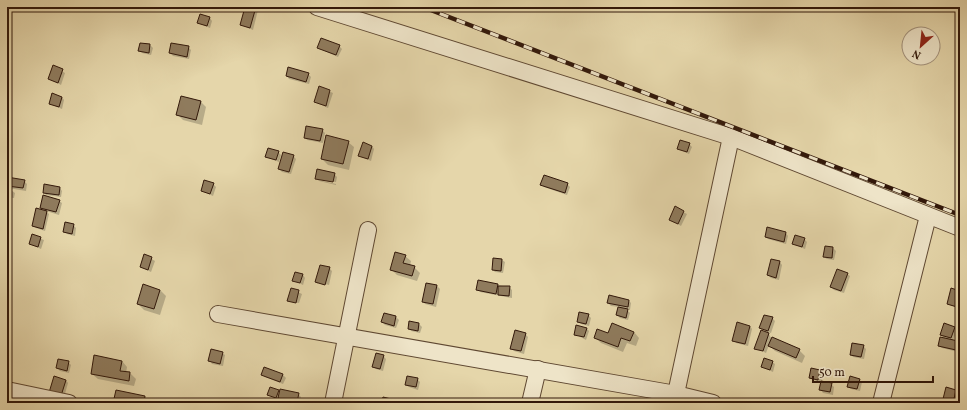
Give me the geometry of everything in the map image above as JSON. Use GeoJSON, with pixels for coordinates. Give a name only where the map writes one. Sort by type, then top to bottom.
{"type":"FeatureCollection","features":[{"type":"Feature","properties":{"kind":"street"},"geometry":{"type":"LineString","coordinates":[[317,7],[731,137],[960,228]]}},
{"type":"Feature","properties":{"kind":"street"},"geometry":{"type":"LineString","coordinates":[[675,399],[731,137]]}},
{"type":"Feature","properties":{"kind":"street"},"geometry":{"type":"LineString","coordinates":[[880,403],[928,216]]}},
{"type":"Feature","properties":{"kind":"street"},"geometry":{"type":"LineString","coordinates":[[333,403],[368,230]]}},
{"type":"Feature","properties":{"kind":"street"},"geometry":{"type":"LineString","coordinates":[[218,314],[538,370],[675,399],[713,403]]}},
{"type":"Feature","properties":{"kind":"street"},"geometry":{"type":"LineString","coordinates":[[530,403],[538,370]]}},
{"type":"Feature","properties":{"kind":"street"},"geometry":{"type":"LineString","coordinates":[[7,390],[70,403]]}},
{"type":"Feature","properties":{"kind":"building"},"geometry":{"type":"Polygon","coordinates":[[[245,7],[256,7],[250,28],[240,25],[245,7]]]}},
{"type":"Feature","properties":{"kind":"building"},"geometry":{"type":"Polygon","coordinates":[[[200,14],[210,17],[207,26],[197,23],[200,14]]]}},
{"type":"Feature","properties":{"kind":"building"},"geometry":{"type":"Polygon","coordinates":[[[321,38],[340,45],[336,55],[317,48],[321,38]]]}},
{"type":"Feature","properties":{"kind":"building"},"geometry":{"type":"Polygon","coordinates":[[[140,43],[150,44],[149,53],[138,51],[140,43]]]}},
{"type":"Feature","properties":{"kind":"building"},"geometry":{"type":"Polygon","coordinates":[[[171,43],[189,46],[187,57],[169,53],[171,43]]]}},
{"type":"Feature","properties":{"kind":"building"},"geometry":{"type":"Polygon","coordinates":[[[53,65],[63,69],[58,83],[48,79],[53,65]]]}},
{"type":"Feature","properties":{"kind":"building"},"geometry":{"type":"Polygon","coordinates":[[[288,67],[309,73],[306,82],[286,76],[288,67]]]}},
{"type":"Feature","properties":{"kind":"building"},"geometry":{"type":"Polygon","coordinates":[[[319,86],[330,90],[326,106],[314,102],[319,86]]]}},
{"type":"Feature","properties":{"kind":"building"},"geometry":{"type":"Polygon","coordinates":[[[52,93],[62,97],[59,107],[49,104],[52,93]]]}},
{"type":"Feature","properties":{"kind":"building"},"geometry":{"type":"Polygon","coordinates":[[[181,96],[201,101],[196,120],[176,115],[181,96]]]}},
{"type":"Feature","properties":{"kind":"building"},"geometry":{"type":"Polygon","coordinates":[[[306,126],[323,129],[320,141],[304,138],[306,126]]]}},
{"type":"Feature","properties":{"kind":"building"},"geometry":{"type":"Polygon","coordinates":[[[326,135],[349,141],[343,164],[321,159],[326,135]]]}},
{"type":"Feature","properties":{"kind":"building"},"geometry":{"type":"Polygon","coordinates":[[[680,140],[690,143],[687,152],[677,149],[680,140]]]}},
{"type":"Feature","properties":{"kind":"building"},"geometry":{"type":"Polygon","coordinates":[[[363,142],[372,146],[368,159],[358,156],[363,142]]]}},
{"type":"Feature","properties":{"kind":"building"},"geometry":{"type":"Polygon","coordinates":[[[268,148],[279,151],[276,160],[265,157],[268,148]]]}},
{"type":"Feature","properties":{"kind":"building"},"geometry":{"type":"Polygon","coordinates":[[[283,152],[294,155],[289,172],[278,169],[283,152]]]}},
{"type":"Feature","properties":{"kind":"building"},"geometry":{"type":"Polygon","coordinates":[[[317,169],[335,173],[333,182],[315,179],[317,169]]]}},
{"type":"Feature","properties":{"kind":"building"},"geometry":{"type":"Polygon","coordinates":[[[544,175],[568,183],[565,193],[540,185],[544,175]]]}},
{"type":"Feature","properties":{"kind":"building"},"geometry":{"type":"Polygon","coordinates":[[[7,177],[25,180],[23,188],[7,186],[7,177]]]}},
{"type":"Feature","properties":{"kind":"building"},"geometry":{"type":"Polygon","coordinates":[[[204,180],[214,183],[210,194],[201,191],[204,180]]]}},
{"type":"Feature","properties":{"kind":"building"},"geometry":{"type":"Polygon","coordinates":[[[44,184],[60,187],[59,195],[43,193],[44,184]]]}},
{"type":"Feature","properties":{"kind":"building"},"geometry":{"type":"Polygon","coordinates":[[[43,195],[60,200],[56,212],[40,208],[43,195]]]}},
{"type":"Feature","properties":{"kind":"building"},"geometry":{"type":"Polygon","coordinates":[[[675,206],[684,211],[678,224],[669,220],[675,206]]]}},
{"type":"Feature","properties":{"kind":"building"},"geometry":{"type":"Polygon","coordinates":[[[36,208],[47,211],[43,229],[32,226],[36,208]]]}},
{"type":"Feature","properties":{"kind":"building"},"geometry":{"type":"Polygon","coordinates":[[[65,222],[74,224],[72,234],[63,232],[65,222]]]}},
{"type":"Feature","properties":{"kind":"building"},"geometry":{"type":"Polygon","coordinates":[[[767,227],[786,232],[784,242],[765,237],[767,227]]]}},
{"type":"Feature","properties":{"kind":"building"},"geometry":{"type":"Polygon","coordinates":[[[32,234],[41,237],[38,247],[29,244],[32,234]]]}},
{"type":"Feature","properties":{"kind":"building"},"geometry":{"type":"Polygon","coordinates":[[[795,235],[805,238],[802,247],[792,244],[795,235]]]}},
{"type":"Feature","properties":{"kind":"building"},"geometry":{"type":"Polygon","coordinates":[[[825,246],[833,247],[832,258],[823,257],[825,246]]]}},
{"type":"Feature","properties":{"kind":"building"},"geometry":{"type":"Polygon","coordinates":[[[395,252],[406,255],[403,263],[415,266],[412,276],[390,270],[395,252]]]}},
{"type":"Feature","properties":{"kind":"building"},"geometry":{"type":"Polygon","coordinates":[[[144,254],[152,257],[148,270],[140,267],[144,254]]]}},
{"type":"Feature","properties":{"kind":"building"},"geometry":{"type":"Polygon","coordinates":[[[493,258],[502,259],[501,271],[492,270],[493,258]]]}},
{"type":"Feature","properties":{"kind":"building"},"geometry":{"type":"Polygon","coordinates":[[[771,259],[780,261],[776,278],[767,275],[771,259]]]}},
{"type":"Feature","properties":{"kind":"building"},"geometry":{"type":"Polygon","coordinates":[[[320,265],[330,267],[325,285],[315,282],[320,265]]]}},
{"type":"Feature","properties":{"kind":"building"},"geometry":{"type":"Polygon","coordinates":[[[837,269],[848,273],[841,291],[830,287],[837,269]]]}},
{"type":"Feature","properties":{"kind":"building"},"geometry":{"type":"Polygon","coordinates":[[[295,272],[303,274],[300,283],[292,281],[295,272]]]}},
{"type":"Feature","properties":{"kind":"building"},"geometry":{"type":"Polygon","coordinates":[[[478,280],[498,284],[496,294],[476,290],[478,280]]]}},
{"type":"Feature","properties":{"kind":"building"},"geometry":{"type":"Polygon","coordinates":[[[426,283],[437,285],[433,304],[422,302],[426,283]]]}},
{"type":"Feature","properties":{"kind":"building"},"geometry":{"type":"Polygon","coordinates":[[[143,284],[160,290],[154,309],[137,304],[143,284]]]}},
{"type":"Feature","properties":{"kind":"building"},"geometry":{"type":"Polygon","coordinates":[[[498,286],[510,286],[509,296],[498,295],[498,286]]]}},
{"type":"Feature","properties":{"kind":"building"},"geometry":{"type":"Polygon","coordinates":[[[291,288],[299,290],[296,303],[287,301],[291,288]]]}},
{"type":"Feature","properties":{"kind":"building"},"geometry":{"type":"Polygon","coordinates":[[[951,288],[960,291],[957,307],[947,304],[951,288]]]}},
{"type":"Feature","properties":{"kind":"building"},"geometry":{"type":"Polygon","coordinates":[[[609,295],[629,300],[628,307],[607,303],[609,295]]]}},
{"type":"Feature","properties":{"kind":"building"},"geometry":{"type":"Polygon","coordinates":[[[618,307],[628,309],[626,318],[616,315],[618,307]]]}},
{"type":"Feature","properties":{"kind":"building"},"geometry":{"type":"Polygon","coordinates":[[[579,312],[589,314],[586,324],[577,322],[579,312]]]}},
{"type":"Feature","properties":{"kind":"building"},"geometry":{"type":"Polygon","coordinates":[[[384,313],[396,316],[394,326],[381,322],[384,313]]]}},
{"type":"Feature","properties":{"kind":"building"},"geometry":{"type":"Polygon","coordinates":[[[764,315],[773,317],[768,331],[759,328],[764,315]]]}},
{"type":"Feature","properties":{"kind":"building"},"geometry":{"type":"Polygon","coordinates":[[[409,321],[419,323],[418,331],[408,329],[409,321]]]}},
{"type":"Feature","properties":{"kind":"building"},"geometry":{"type":"Polygon","coordinates":[[[737,322],[750,326],[745,344],[732,341],[737,322]]]}},
{"type":"Feature","properties":{"kind":"building"},"geometry":{"type":"Polygon","coordinates":[[[612,323],[634,332],[630,341],[621,338],[618,347],[594,338],[597,329],[608,333],[612,323]]]}},
{"type":"Feature","properties":{"kind":"building"},"geometry":{"type":"Polygon","coordinates":[[[944,323],[955,327],[951,338],[940,335],[944,323]]]}},
{"type":"Feature","properties":{"kind":"building"},"geometry":{"type":"Polygon","coordinates":[[[576,325],[587,328],[584,337],[574,335],[576,325]]]}},
{"type":"Feature","properties":{"kind":"building"},"geometry":{"type":"Polygon","coordinates":[[[515,330],[526,333],[521,351],[510,349],[515,330]]]}},
{"type":"Feature","properties":{"kind":"building"},"geometry":{"type":"Polygon","coordinates":[[[761,330],[769,333],[763,351],[754,349],[761,330]]]}},
{"type":"Feature","properties":{"kind":"building"},"geometry":{"type":"Polygon","coordinates":[[[772,337],[800,349],[796,358],[768,346],[772,337]]]}},
{"type":"Feature","properties":{"kind":"building"},"geometry":{"type":"Polygon","coordinates":[[[940,337],[958,341],[956,350],[938,346],[940,337]]]}},
{"type":"Feature","properties":{"kind":"building"},"geometry":{"type":"Polygon","coordinates":[[[852,343],[864,345],[861,357],[850,355],[852,343]]]}},
{"type":"Feature","properties":{"kind":"building"},"geometry":{"type":"Polygon","coordinates":[[[211,349],[223,352],[220,364],[208,361],[211,349]]]}},
{"type":"Feature","properties":{"kind":"building"},"geometry":{"type":"Polygon","coordinates":[[[376,353],[384,355],[380,369],[372,367],[376,353]]]}},
{"type":"Feature","properties":{"kind":"building"},"geometry":{"type":"Polygon","coordinates":[[[94,355],[122,361],[120,371],[130,372],[129,381],[91,374],[94,355]]]}},
{"type":"Feature","properties":{"kind":"building"},"geometry":{"type":"Polygon","coordinates":[[[764,358],[773,361],[770,370],[761,367],[764,358]]]}},
{"type":"Feature","properties":{"kind":"building"},"geometry":{"type":"Polygon","coordinates":[[[58,359],[69,361],[67,371],[56,368],[58,359]]]}},
{"type":"Feature","properties":{"kind":"building"},"geometry":{"type":"Polygon","coordinates":[[[264,367],[283,374],[280,382],[261,375],[264,367]]]}},
{"type":"Feature","properties":{"kind":"building"},"geometry":{"type":"Polygon","coordinates":[[[811,368],[820,370],[818,380],[809,378],[811,368]]]}},
{"type":"Feature","properties":{"kind":"building"},"geometry":{"type":"Polygon","coordinates":[[[54,376],[66,380],[60,399],[48,396],[54,376]]]}},
{"type":"Feature","properties":{"kind":"building"},"geometry":{"type":"Polygon","coordinates":[[[407,376],[418,378],[416,387],[405,385],[407,376]]]}},
{"type":"Feature","properties":{"kind":"building"},"geometry":{"type":"Polygon","coordinates":[[[850,376],[860,379],[857,389],[847,387],[850,376]]]}},
{"type":"Feature","properties":{"kind":"building"},"geometry":{"type":"Polygon","coordinates":[[[821,381],[832,383],[830,392],[819,390],[821,381]]]}},
{"type":"Feature","properties":{"kind":"building"},"geometry":{"type":"Polygon","coordinates":[[[270,387],[279,390],[276,398],[267,395],[270,387]]]}},
{"type":"Feature","properties":{"kind":"building"},"geometry":{"type":"Polygon","coordinates":[[[946,387],[956,390],[953,403],[942,403],[946,387]]]}},
{"type":"Feature","properties":{"kind":"building"},"geometry":{"type":"Polygon","coordinates":[[[280,389],[299,393],[297,402],[278,398],[280,389]]]}},
{"type":"Feature","properties":{"kind":"building"},"geometry":{"type":"Polygon","coordinates":[[[116,390],[145,396],[144,403],[113,403],[116,390]]]}},
{"type":"Feature","properties":{"kind":"building"},"geometry":{"type":"Polygon","coordinates":[[[383,397],[391,399],[391,403],[381,403],[383,397]]]}},
{"type":"Feature","properties":{"kind":"railway"},"geometry":{"type":"LineString","coordinates":[[423,7],[960,215]]}}]}
